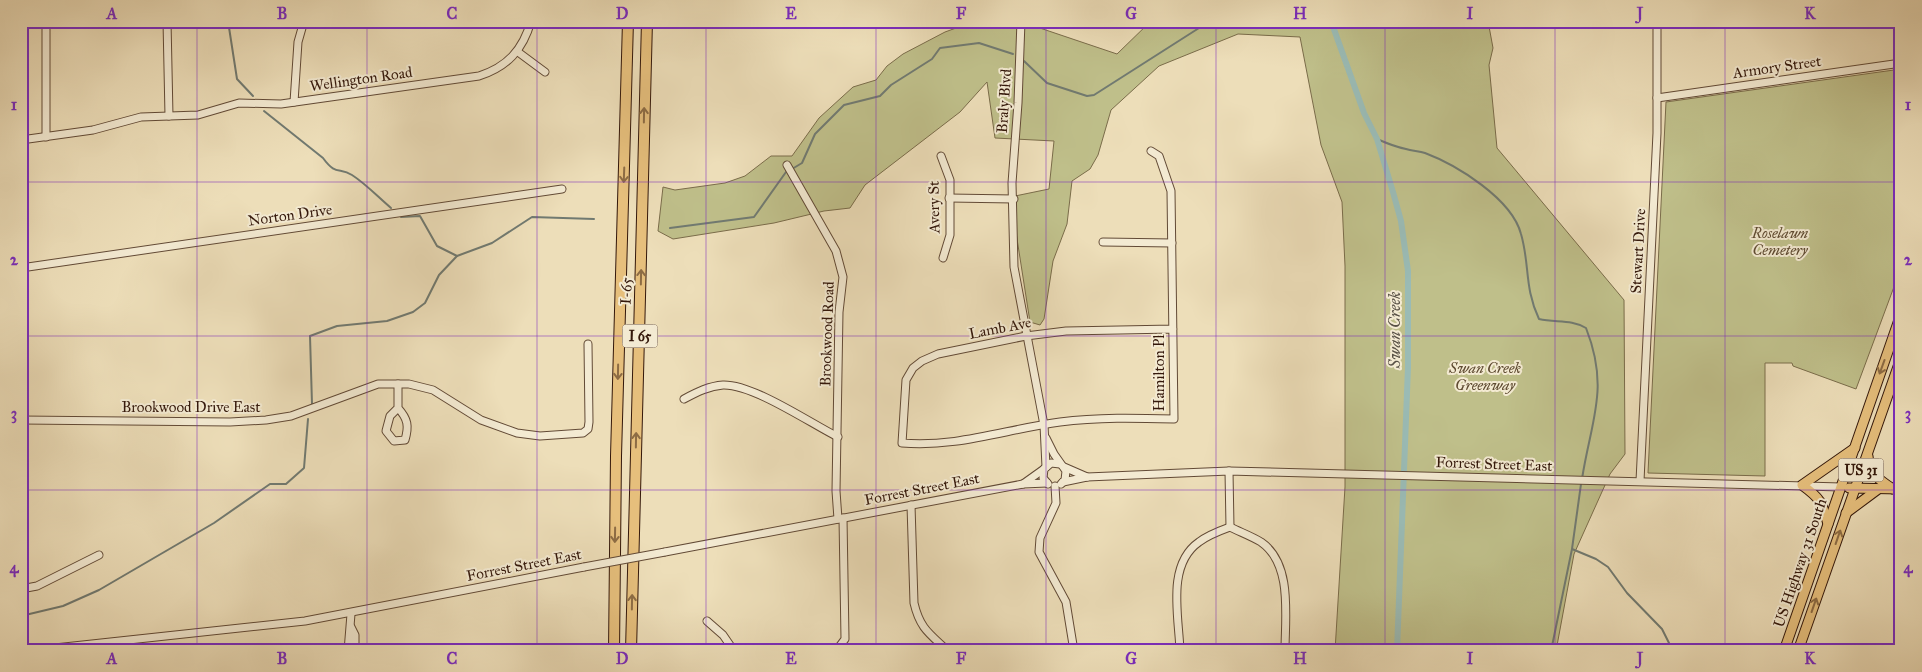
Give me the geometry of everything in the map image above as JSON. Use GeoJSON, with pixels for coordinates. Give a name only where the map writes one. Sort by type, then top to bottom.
{"type":"FeatureCollection","features":[{"type":"Feature","properties":{"kind":"highway","name":"I 65"},"geometry":{"type":"LineString","coordinates":[[614,651],[616,456],[628,21]]}},
{"type":"Feature","properties":{"kind":"highway","name":"I-65"},"geometry":{"type":"LineString","coordinates":[[631,651],[646,21]]}},
{"type":"Feature","properties":{"kind":"main road","name":"US Highway 31 South"},"geometry":{"type":"LineString","coordinates":[[1784,651],[1901,314]]}},
{"type":"Feature","properties":{"kind":"main road","name":"US Highway 31 South"},"geometry":{"type":"LineString","coordinates":[[1798,651],[1901,358]]}},
{"type":"Feature","properties":{"kind":"main road"},"geometry":{"type":"LineString","coordinates":[[1828,524],[1822,502],[1802,485],[1855,448]]}},
{"type":"Feature","properties":{"kind":"main road"},"geometry":{"type":"LineString","coordinates":[[1868,452],[1872,472],[1876,478],[1897,489]]}},
{"type":"Feature","properties":{"kind":"main road","name":"Forrest Street East"},"geometry":{"type":"LineString","coordinates":[[1841,487],[1877,490],[1897,489]]}},
{"type":"Feature","properties":{"kind":"main road"},"geometry":{"type":"LineString","coordinates":[[1846,514],[1877,490]]}},
{"type":"Feature","properties":{"kind":"street"},"geometry":{"type":"LineString","coordinates":[[46,21],[46,137]]}},
{"type":"Feature","properties":{"kind":"street"},"geometry":{"type":"LineString","coordinates":[[167,21],[169,116]]}},
{"type":"Feature","properties":{"kind":"street"},"geometry":{"type":"LineString","coordinates":[[294,102],[298,42],[304,21]]}},
{"type":"Feature","properties":{"kind":"street","name":"Wellington Road"},"geometry":{"type":"LineString","coordinates":[[21,140],[100,129],[141,117],[198,115],[239,102],[267,104],[294,102],[478,76],[492,72],[518,52],[531,21]]}},
{"type":"Feature","properties":{"kind":"street","name":"Braly Blvd"},"geometry":{"type":"LineString","coordinates":[[1021,21],[1012,183],[1014,267],[1026,336]]}},
{"type":"Feature","properties":{"kind":"street","name":"Stewart Drive"},"geometry":{"type":"LineString","coordinates":[[1640,481],[1657,98],[1657,21]]}},
{"type":"Feature","properties":{"kind":"street"},"geometry":{"type":"LineString","coordinates":[[518,52],[545,72]]}},
{"type":"Feature","properties":{"kind":"street","name":"Armory Street"},"geometry":{"type":"LineString","coordinates":[[1657,98],[1901,63]]}},
{"type":"Feature","properties":{"kind":"street","name":"Hamilton Pl"},"geometry":{"type":"LineString","coordinates":[[902,443],[940,444],[1044,425],[1103,418],[1174,419],[1171,191],[1159,156],[1151,151]]}},
{"type":"Feature","properties":{"kind":"street","name":"Avery St"},"geometry":{"type":"LineString","coordinates":[[941,156],[950,180],[950,235],[943,258]]}},
{"type":"Feature","properties":{"kind":"street","name":"Brookwood Road"},"geometry":{"type":"LineString","coordinates":[[787,165],[836,251],[844,277],[839,312],[836,492],[841,519],[845,639],[836,651]]}},
{"type":"Feature","properties":{"kind":"street","name":"Norton Drive"},"geometry":{"type":"LineString","coordinates":[[21,268],[562,189]]}},
{"type":"Feature","properties":{"kind":"street"},"geometry":{"type":"LineString","coordinates":[[949,198],[1013,199]]}},
{"type":"Feature","properties":{"kind":"street"},"geometry":{"type":"LineString","coordinates":[[1103,242],[1172,243]]}},
{"type":"Feature","properties":{"kind":"street","name":"Lamb Ave"},"geometry":{"type":"LineString","coordinates":[[902,443],[906,380],[913,368],[922,361],[938,354],[1026,336],[1066,331],[1173,329]]}},
{"type":"Feature","properties":{"kind":"street"},"geometry":{"type":"LineString","coordinates":[[1026,336],[1046,438],[1043,478],[1047,483],[1055,486],[1064,482],[1066,474],[1046,438]]}},
{"type":"Feature","properties":{"kind":"street","name":"Brookwood Drive East"},"geometry":{"type":"LineString","coordinates":[[21,420],[220,422],[266,420],[292,416],[378,384],[398,384],[433,390],[481,420],[517,433],[540,436],[583,433],[588,429],[589,422],[588,344]]}},
{"type":"Feature","properties":{"kind":"street"},"geometry":{"type":"LineString","coordinates":[[398,384],[398,408],[404,415],[409,427],[405,440],[394,441],[386,431],[390,416],[398,408]]}},
{"type":"Feature","properties":{"kind":"street"},"geometry":{"type":"LineString","coordinates":[[684,399],[711,387],[726,385],[740,388],[773,402],[838,437]]}},
{"type":"Feature","properties":{"kind":"street"},"geometry":{"type":"LineString","coordinates":[[1045,468],[1050,463],[1062,466]]}},
{"type":"Feature","properties":{"kind":"street","name":"Forrest Street East"},"geometry":{"type":"LineString","coordinates":[[1062,466],[1087,477]]}},
{"type":"Feature","properties":{"kind":"street","name":"Forrest Street East"},"geometry":{"type":"LineString","coordinates":[[1024,484],[1045,468]]}},
{"type":"Feature","properties":{"kind":"street"},"geometry":{"type":"LineString","coordinates":[[1229,471],[1230,527]]}},
{"type":"Feature","properties":{"kind":"street","name":"Forrest Street East"},"geometry":{"type":"LineString","coordinates":[[1064,482],[1087,477],[1229,471],[1841,487]]}},
{"type":"Feature","properties":{"kind":"street","name":"Forrest Street East"},"geometry":{"type":"LineString","coordinates":[[27,651],[214,632],[351,614],[584,567],[911,505],[1024,484],[1047,483]]}},
{"type":"Feature","properties":{"kind":"street"},"geometry":{"type":"LineString","coordinates":[[1055,486],[1056,503],[1040,538],[1039,552],[1066,602],[1074,651]]}},
{"type":"Feature","properties":{"kind":"street"},"geometry":{"type":"LineString","coordinates":[[911,505],[914,603],[924,630],[948,651]]}},
{"type":"Feature","properties":{"kind":"street"},"geometry":{"type":"LineString","coordinates":[[1180,651],[1177,581],[1180,567],[1186,554],[1197,543],[1230,527]]}},
{"type":"Feature","properties":{"kind":"street"},"geometry":{"type":"LineString","coordinates":[[1230,527],[1261,542],[1272,552],[1278,564],[1284,598],[1285,651]]}},
{"type":"Feature","properties":{"kind":"street"},"geometry":{"type":"LineString","coordinates":[[21,589],[45,582],[99,555]]}},
{"type":"Feature","properties":{"kind":"street"},"geometry":{"type":"LineString","coordinates":[[348,651],[351,614]]}},
{"type":"Feature","properties":{"kind":"street"},"geometry":{"type":"LineString","coordinates":[[707,621],[723,635],[734,651]]}},
{"type":"Feature","properties":{"kind":"street"},"geometry":{"type":"LineString","coordinates":[[351,627],[354,635],[355,651]]}},
{"type":"Feature","properties":{"kind":"green space","name":"Swan Creek Greenway"},"geometry":{"type":"Polygon","coordinates":[[[1151,21],[1488,21],[1493,48],[1489,65],[1497,148],[1624,300],[1625,454],[1610,474],[1574,554],[1556,651],[1335,651],[1345,487],[1345,266],[1342,202],[1321,145],[1300,37],[1238,34],[1159,66],[1111,110],[1098,155],[1090,169],[1072,181],[1067,224],[1053,261],[1044,319],[1040,325],[1030,322],[1015,226],[1015,196],[1049,189],[1054,141],[995,138],[987,82],[960,112],[865,185],[850,208],[824,211],[774,223],[673,239],[658,231],[663,187],[675,190],[725,183],[745,176],[771,156],[792,156],[819,118],[853,87],[876,80],[887,66],[903,54],[945,32],[970,23],[1025,23],[1117,54],[1151,21]]]}},
{"type":"Feature","properties":{"kind":"green space","name":"Roselawn Cemetery"},"geometry":{"type":"Polygon","coordinates":[[[1901,69],[1901,268],[1856,389],[1793,366],[1792,363],[1765,363],[1765,476],[1648,473],[1666,102],[1901,69]]]}},
{"type":"Feature","properties":{"kind":"waterway"},"geometry":{"type":"LineString","coordinates":[[228,21],[237,79],[253,96]]}},
{"type":"Feature","properties":{"kind":"waterway"},"geometry":{"type":"LineString","coordinates":[[1024,61],[1047,83],[1087,96],[1094,95],[1210,21]]}},
{"type":"Feature","properties":{"kind":"waterway","name":"Swan Creek"},"geometry":{"type":"LineString","coordinates":[[1331,21],[1364,113],[1377,139],[1401,221],[1408,271],[1408,367],[1397,651]]}},
{"type":"Feature","properties":{"kind":"waterway"},"geometry":{"type":"LineString","coordinates":[[792,169],[802,163],[815,134],[844,105],[880,96],[891,85],[932,59],[940,48],[979,43],[1013,54]]}},
{"type":"Feature","properties":{"kind":"waterway"},"geometry":{"type":"LineString","coordinates":[[264,111],[323,158],[327,164],[334,169],[352,175],[391,208]]}},
{"type":"Feature","properties":{"kind":"waterway"},"geometry":{"type":"LineString","coordinates":[[1377,139],[1438,158],[1467,175],[1495,196],[1516,221],[1521,234],[1531,297],[1539,319],[1569,322],[1586,328],[1597,369],[1598,387],[1594,421],[1582,479]]}},
{"type":"Feature","properties":{"kind":"waterway"},"geometry":{"type":"LineString","coordinates":[[670,228],[754,217],[786,172]]}},
{"type":"Feature","properties":{"kind":"waterway"},"geometry":{"type":"LineString","coordinates":[[401,217],[420,216],[437,246],[457,256]]}},
{"type":"Feature","properties":{"kind":"waterway"},"geometry":{"type":"LineString","coordinates":[[312,404],[310,336],[337,326],[387,321],[413,312],[425,303],[439,275],[457,256],[492,243],[532,217],[594,219]]}},
{"type":"Feature","properties":{"kind":"waterway"},"geometry":{"type":"LineString","coordinates":[[21,616],[63,606],[99,590],[214,523],[270,484],[286,484],[304,468],[308,419]]}},
{"type":"Feature","properties":{"kind":"waterway"},"geometry":{"type":"LineString","coordinates":[[1551,651],[1572,549],[1581,484]]}},
{"type":"Feature","properties":{"kind":"waterway"},"geometry":{"type":"LineString","coordinates":[[1572,549],[1596,559],[1608,567],[1627,593],[1662,629],[1673,651]]}}]}
